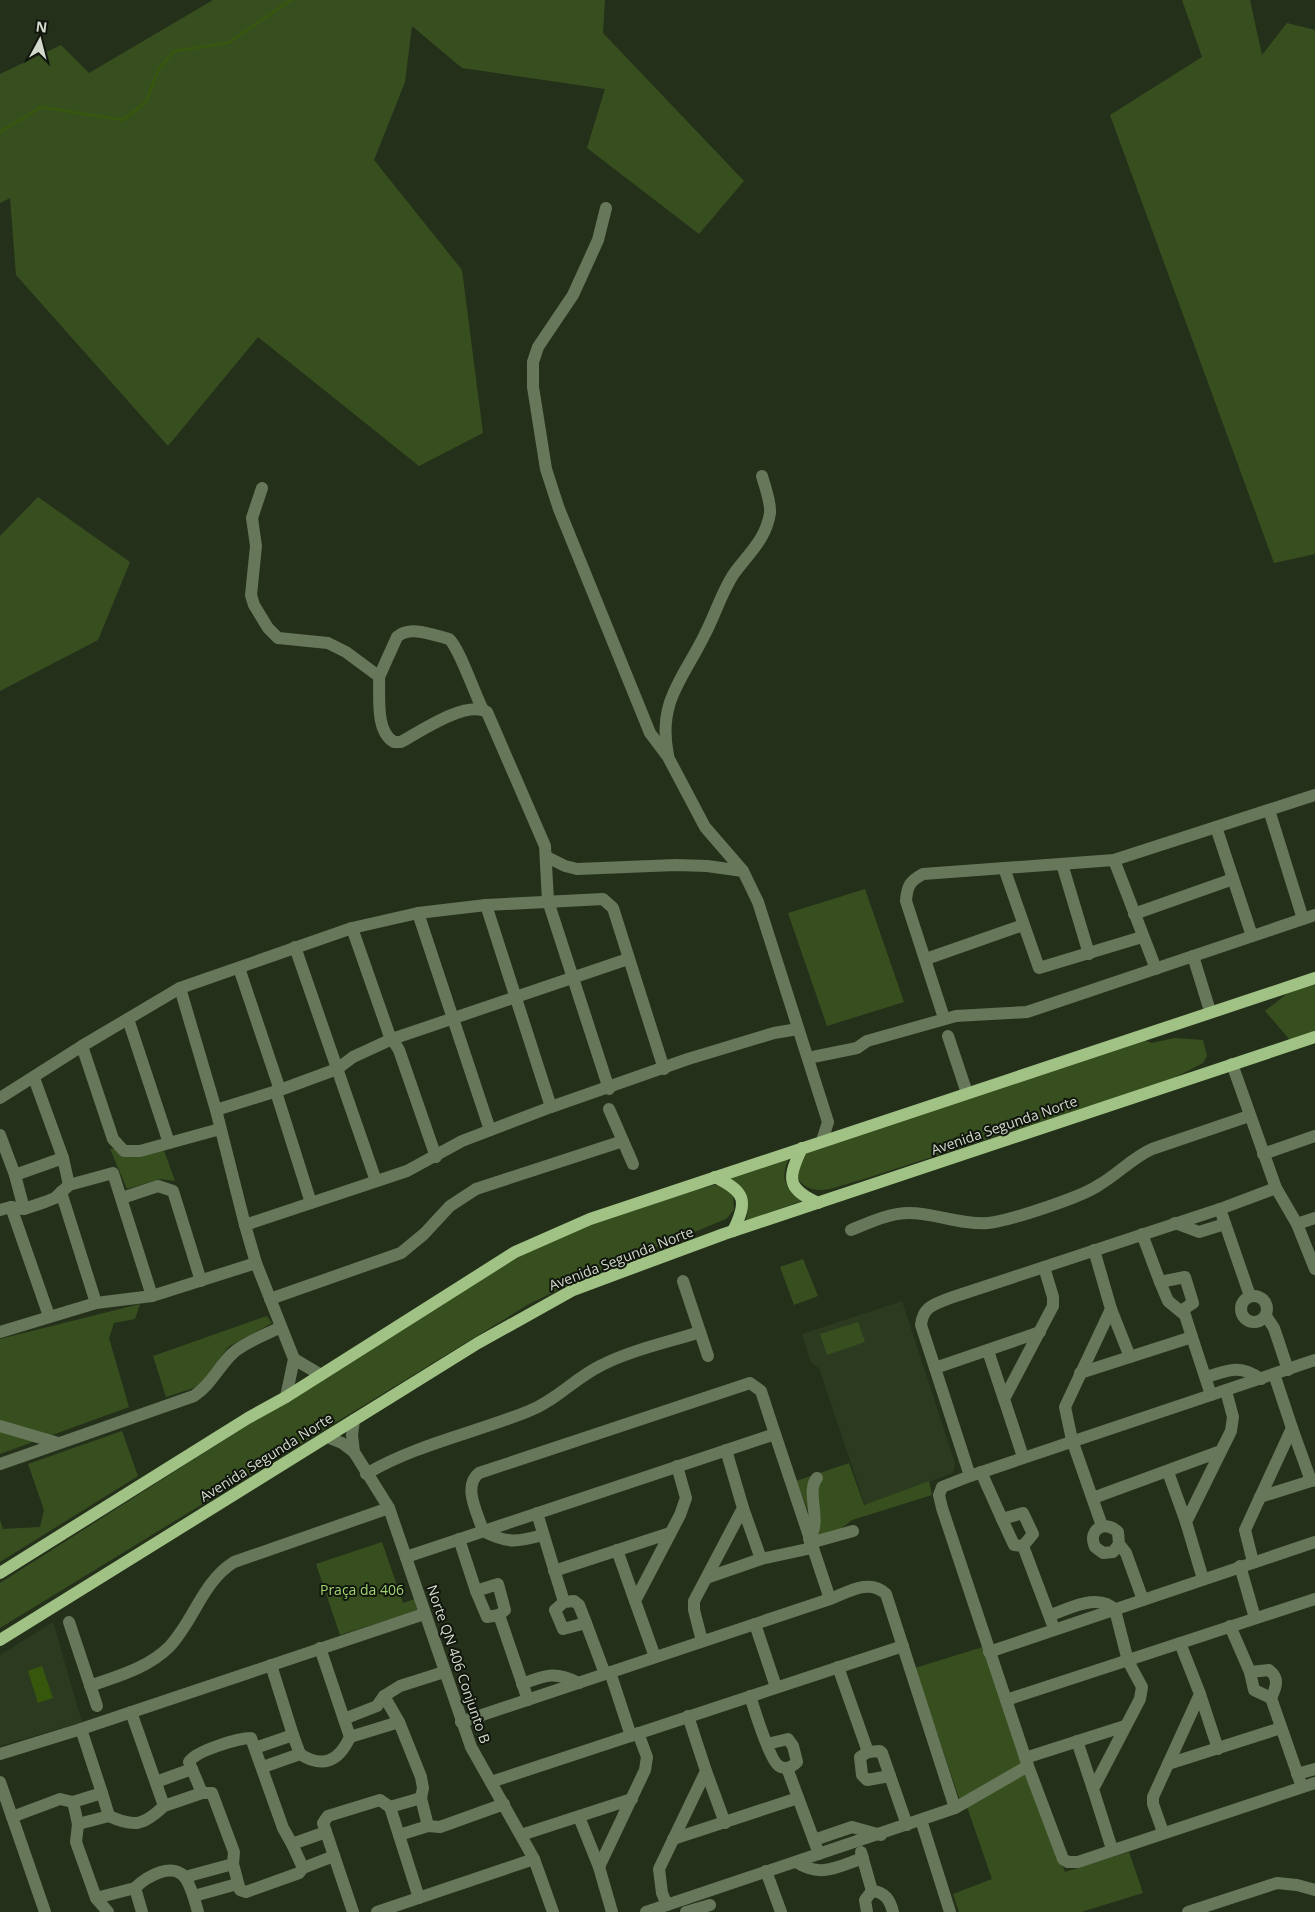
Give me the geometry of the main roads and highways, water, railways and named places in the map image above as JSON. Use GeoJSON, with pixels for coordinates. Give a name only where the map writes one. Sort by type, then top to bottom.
{"type":"FeatureCollection","features":[{"type":"Feature","properties":{"kind":"main road"},"geometry":{"type":"LineString","coordinates":[[0,1573],[240,1423],[321,1376],[514,1252],[590,1219],[1210,1011],[1315,978]]}},
{"type":"Feature","properties":{"kind":"main road","name":"Avenida Segunda Norte"},"geometry":{"type":"LineString","coordinates":[[1,1639],[478,1343],[553,1300],[640,1264],[733,1231],[1315,1037]]}},
{"type":"Feature","properties":{"kind":"main road"},"geometry":{"type":"LineString","coordinates":[[802,1148],[793,1166],[792,1186],[804,1196],[818,1202]]}},
{"type":"Feature","properties":{"kind":"main road"},"geometry":{"type":"LineString","coordinates":[[715,1178],[735,1187],[742,1197],[743,1206],[733,1231]]}},
{"type":"Feature","properties":{"kind":"waterway"},"geometry":{"type":"LineString","coordinates":[[0,132],[41,107],[123,120],[146,102],[159,68],[175,51],[228,43],[291,0]]}},
{"type":"Feature","properties":{"kind":"park label","name":"Praça da 406"},"geometry":{"type":"Point","coordinates":[362,1589]}}]}
